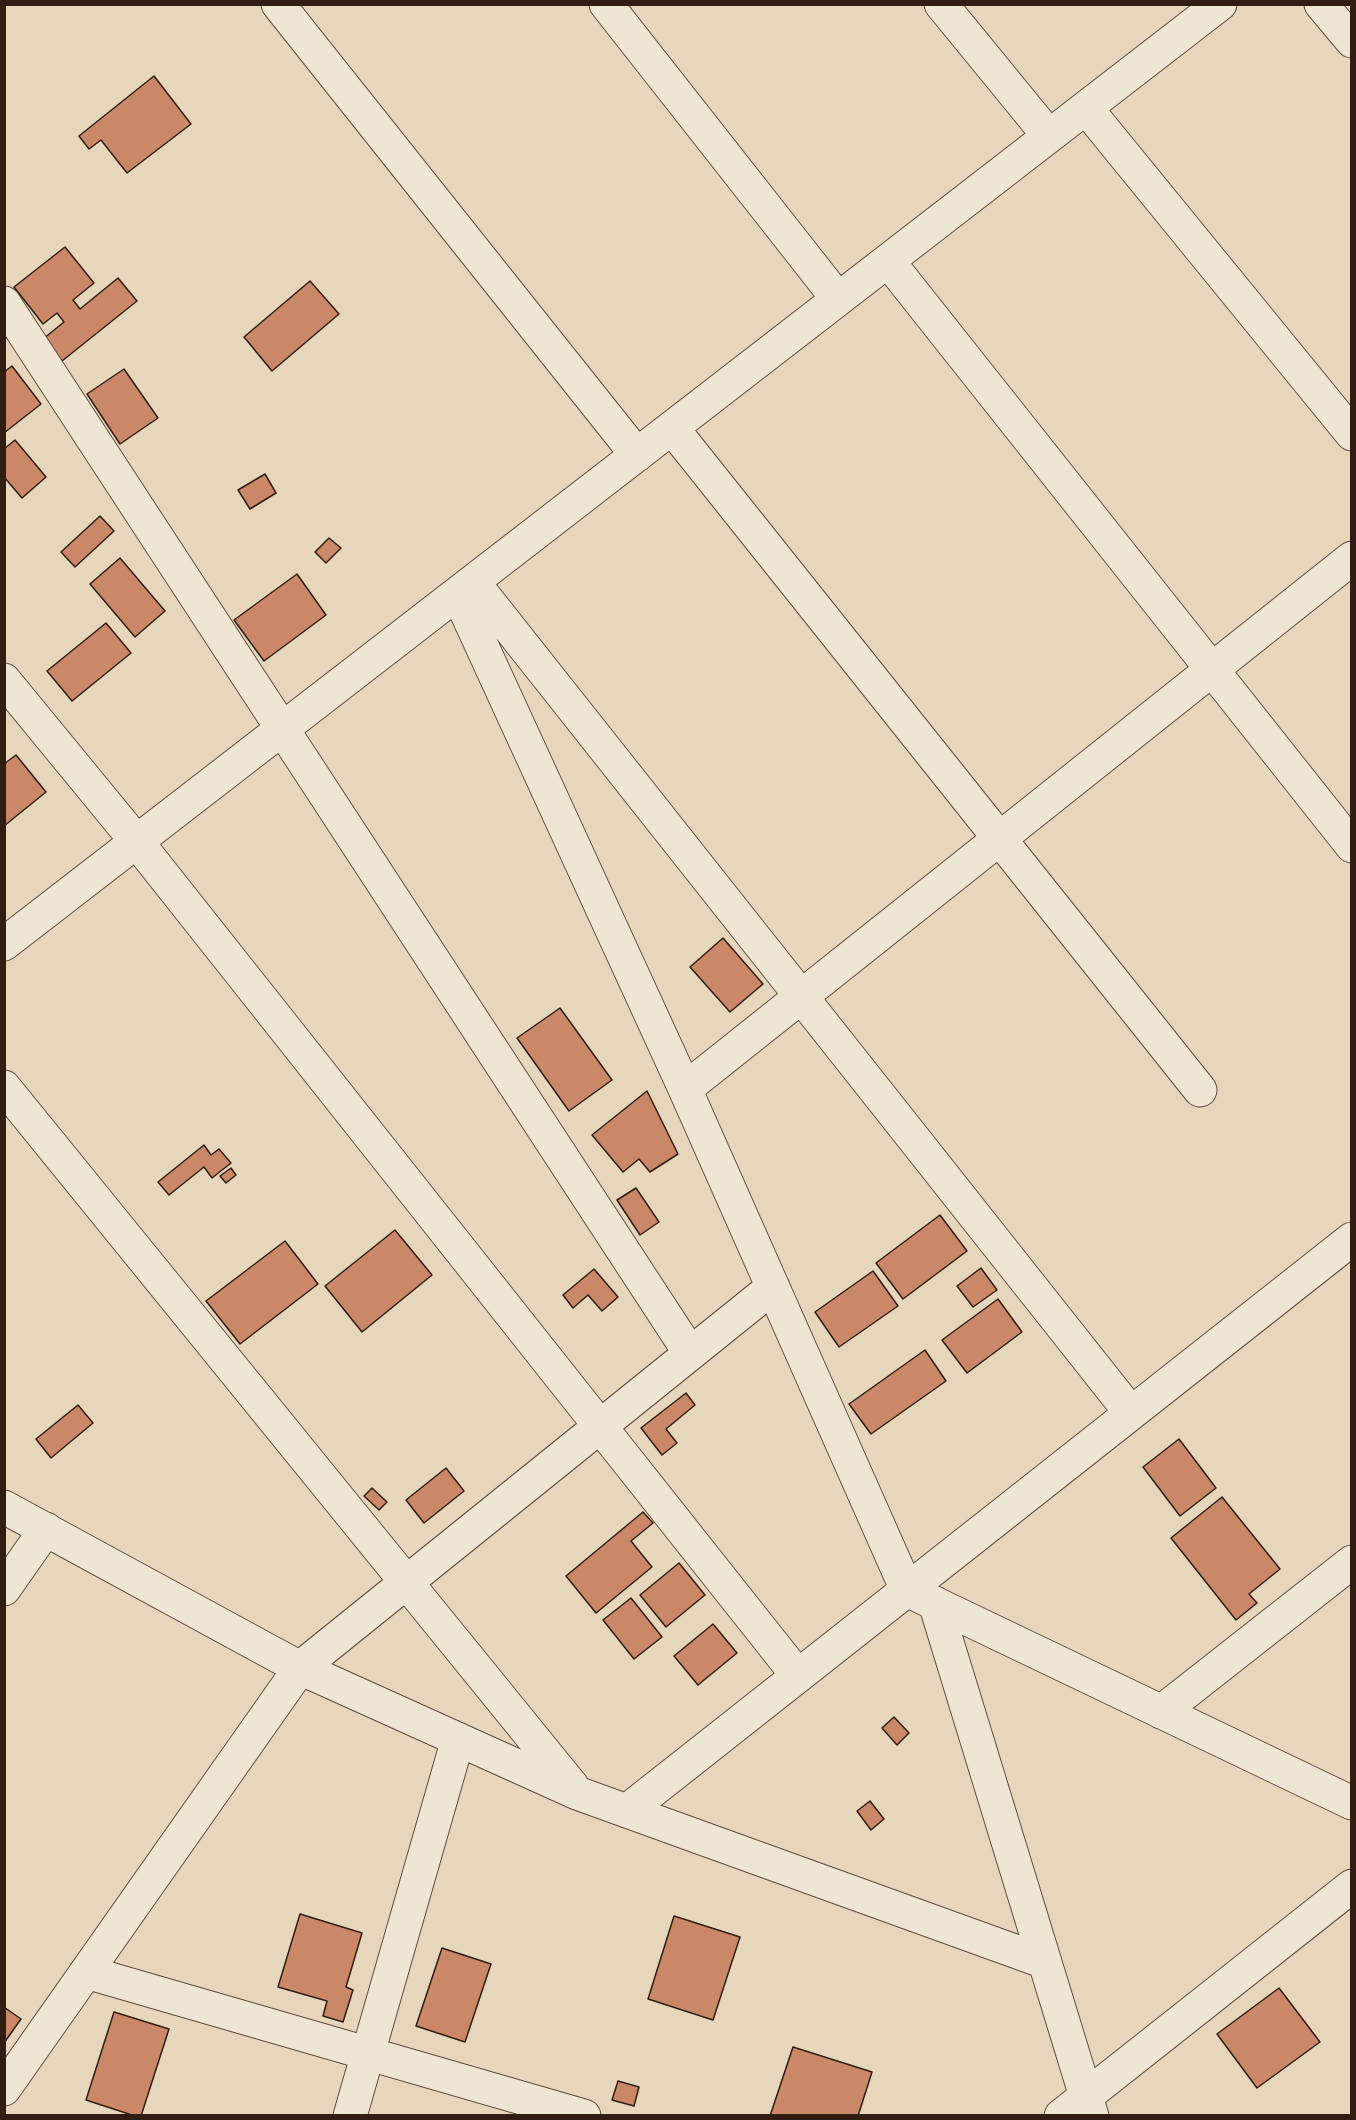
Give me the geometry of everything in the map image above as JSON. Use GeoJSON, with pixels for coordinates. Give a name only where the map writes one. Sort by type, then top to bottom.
{"type":"FeatureCollection","features":[{"type":"Feature","properties":{"kind":"street"},"geometry":{"type":"LineString","coordinates":[[278,4],[637,455]]}},
{"type":"Feature","properties":{"kind":"street"},"geometry":{"type":"LineString","coordinates":[[606,4],[838,299]]}},
{"type":"Feature","properties":{"kind":"street"},"geometry":{"type":"LineString","coordinates":[[941,4],[1049,136]]}},
{"type":"Feature","properties":{"kind":"street"},"geometry":{"type":"LineString","coordinates":[[4,944],[1220,4]]}},
{"type":"Feature","properties":{"kind":"street"},"geometry":{"type":"LineString","coordinates":[[1322,4],[1352,41]]}},
{"type":"Feature","properties":{"kind":"street"},"geometry":{"type":"LineString","coordinates":[[1086,108],[1352,434]]}},
{"type":"Feature","properties":{"kind":"street"},"geometry":{"type":"LineString","coordinates":[[888,261],[1352,846]]}},
{"type":"Feature","properties":{"kind":"street"},"geometry":{"type":"LineString","coordinates":[[4,303],[690,1353]]}},
{"type":"Feature","properties":{"kind":"street"},"geometry":{"type":"LineString","coordinates":[[672,428],[1200,1090]]}},
{"type":"Feature","properties":{"kind":"street"},"geometry":{"type":"LineString","coordinates":[[685,1089],[1352,558]]}},
{"type":"Feature","properties":{"kind":"street"},"geometry":{"type":"LineString","coordinates":[[465,588],[801,996],[1131,1413]]}},
{"type":"Feature","properties":{"kind":"street"},"geometry":{"type":"LineString","coordinates":[[465,588],[773,1287],[921,1596],[1045,1962],[1080,2109],[1352,1886]]}},
{"type":"Feature","properties":{"kind":"street"},"geometry":{"type":"LineString","coordinates":[[4,680],[136,842],[798,1676]]}},
{"type":"Feature","properties":{"kind":"street"},"geometry":{"type":"LineString","coordinates":[[4,1087],[577,1792]]}},
{"type":"Feature","properties":{"kind":"street"},"geometry":{"type":"LineString","coordinates":[[628,1810],[798,1676],[921,1596],[1131,1413],[1352,1239]]}},
{"type":"Feature","properties":{"kind":"street"},"geometry":{"type":"LineString","coordinates":[[4,2089],[300,1668],[773,1287]]}},
{"type":"Feature","properties":{"kind":"street"},"geometry":{"type":"LineString","coordinates":[[4,1507],[300,1668],[577,1792],[1045,1962]]}},
{"type":"Feature","properties":{"kind":"street"},"geometry":{"type":"LineString","coordinates":[[4,1589],[46,1529]]}},
{"type":"Feature","properties":{"kind":"street"},"geometry":{"type":"LineString","coordinates":[[1161,1712],[1352,1562]]}},
{"type":"Feature","properties":{"kind":"street"},"geometry":{"type":"LineString","coordinates":[[921,1596],[1352,1803]]}},
{"type":"Feature","properties":{"kind":"street"},"geometry":{"type":"LineString","coordinates":[[350,2115],[458,1739]]}},
{"type":"Feature","properties":{"kind":"street"},"geometry":{"type":"LineString","coordinates":[[86,1972],[584,2115]]}},
{"type":"Feature","properties":{"kind":"building"},"geometry":{"type":"Polygon","coordinates":[[[154,76],[191,124],[127,173],[101,140],[89,149],[79,136],[154,76]]]}},
{"type":"Feature","properties":{"kind":"building"},"geometry":{"type":"Polygon","coordinates":[[[65,247],[94,283],[73,300],[80,309],[118,278],[137,301],[62,361],[43,339],[64,322],[57,313],[43,324],[14,287],[65,247]]]}},
{"type":"Feature","properties":{"kind":"building"},"geometry":{"type":"Polygon","coordinates":[[[310,281],[339,314],[272,371],[244,337],[310,281]]]}},
{"type":"Feature","properties":{"kind":"building"},"geometry":{"type":"Polygon","coordinates":[[[12,366],[41,404],[4,433],[4,372],[12,366]]]}},
{"type":"Feature","properties":{"kind":"building"},"geometry":{"type":"Polygon","coordinates":[[[124,369],[158,418],[120,444],[87,394],[124,369]]]}},
{"type":"Feature","properties":{"kind":"building"},"geometry":{"type":"Polygon","coordinates":[[[15,440],[46,477],[22,498],[4,477],[4,449],[15,440]]]}},
{"type":"Feature","properties":{"kind":"building"},"geometry":{"type":"Polygon","coordinates":[[[265,474],[276,493],[250,509],[238,490],[265,474]]]}},
{"type":"Feature","properties":{"kind":"building"},"geometry":{"type":"Polygon","coordinates":[[[100,516],[114,531],[75,567],[61,552],[100,516]]]}},
{"type":"Feature","properties":{"kind":"building"},"geometry":{"type":"Polygon","coordinates":[[[329,538],[341,548],[326,563],[315,552],[329,538]]]}},
{"type":"Feature","properties":{"kind":"building"},"geometry":{"type":"Polygon","coordinates":[[[120,558],[165,611],[135,637],[90,584],[120,558]]]}},
{"type":"Feature","properties":{"kind":"building"},"geometry":{"type":"Polygon","coordinates":[[[297,574],[326,615],[264,661],[234,620],[297,574]]]}},
{"type":"Feature","properties":{"kind":"building"},"geometry":{"type":"Polygon","coordinates":[[[106,623],[131,653],[72,701],[47,671],[106,623]]]}},
{"type":"Feature","properties":{"kind":"building"},"geometry":{"type":"Polygon","coordinates":[[[16,755],[46,792],[4,826],[4,764],[16,755]]]}},
{"type":"Feature","properties":{"kind":"building"},"geometry":{"type":"Polygon","coordinates":[[[723,938],[763,984],[730,1012],[690,967],[723,938]]]}},
{"type":"Feature","properties":{"kind":"building"},"geometry":{"type":"Polygon","coordinates":[[[560,1008],[612,1080],[569,1111],[517,1038],[560,1008]]]}},
{"type":"Feature","properties":{"kind":"building"},"geometry":{"type":"Polygon","coordinates":[[[647,1091],[678,1154],[650,1172],[639,1159],[623,1172],[592,1135],[647,1091]]]}},
{"type":"Feature","properties":{"kind":"building"},"geometry":{"type":"Polygon","coordinates":[[[204,1145],[211,1155],[219,1149],[231,1163],[212,1178],[204,1167],[169,1195],[158,1182],[204,1145]]]}},
{"type":"Feature","properties":{"kind":"building"},"geometry":{"type":"Polygon","coordinates":[[[231,1168],[236,1175],[226,1183],[220,1176],[231,1168]]]}},
{"type":"Feature","properties":{"kind":"building"},"geometry":{"type":"Polygon","coordinates":[[[636,1188],[659,1222],[640,1235],[617,1200],[636,1188]]]}},
{"type":"Feature","properties":{"kind":"building"},"geometry":{"type":"Polygon","coordinates":[[[940,1215],[967,1251],[903,1299],[876,1263],[940,1215]]]}},
{"type":"Feature","properties":{"kind":"building"},"geometry":{"type":"Polygon","coordinates":[[[395,1230],[432,1275],[362,1332],[325,1286],[395,1230]]]}},
{"type":"Feature","properties":{"kind":"building"},"geometry":{"type":"Polygon","coordinates":[[[285,1241],[318,1284],[240,1344],[206,1301],[285,1241]]]}},
{"type":"Feature","properties":{"kind":"building"},"geometry":{"type":"Polygon","coordinates":[[[981,1268],[997,1290],[973,1307],[957,1286],[981,1268]]]}},
{"type":"Feature","properties":{"kind":"building"},"geometry":{"type":"Polygon","coordinates":[[[594,1269],[618,1297],[602,1311],[588,1295],[573,1308],[563,1295],[594,1269]]]}},
{"type":"Feature","properties":{"kind":"building"},"geometry":{"type":"Polygon","coordinates":[[[873,1271],[898,1306],[839,1347],[815,1312],[873,1271]]]}},
{"type":"Feature","properties":{"kind":"building"},"geometry":{"type":"Polygon","coordinates":[[[998,1299],[1022,1332],[967,1373],[942,1340],[998,1299]]]}},
{"type":"Feature","properties":{"kind":"building"},"geometry":{"type":"Polygon","coordinates":[[[925,1350],[946,1381],[871,1434],[849,1404],[925,1350]]]}},
{"type":"Feature","properties":{"kind":"building"},"geometry":{"type":"Polygon","coordinates":[[[686,1393],[695,1405],[666,1429],[677,1443],[662,1455],[641,1428],[686,1393]]]}},
{"type":"Feature","properties":{"kind":"building"},"geometry":{"type":"Polygon","coordinates":[[[78,1405],[93,1423],[51,1458],[36,1439],[78,1405]]]}},
{"type":"Feature","properties":{"kind":"building"},"geometry":{"type":"Polygon","coordinates":[[[1179,1439],[1216,1488],[1180,1516],[1143,1467],[1179,1439]]]}},
{"type":"Feature","properties":{"kind":"building"},"geometry":{"type":"Polygon","coordinates":[[[446,1468],[464,1491],[424,1523],[406,1500],[446,1468]]]}},
{"type":"Feature","properties":{"kind":"building"},"geometry":{"type":"Polygon","coordinates":[[[372,1488],[387,1502],[379,1510],[364,1496],[372,1488]]]}},
{"type":"Feature","properties":{"kind":"building"},"geometry":{"type":"Polygon","coordinates":[[[1222,1497],[1280,1569],[1249,1594],[1257,1603],[1236,1620],[1171,1538],[1222,1497]]]}},
{"type":"Feature","properties":{"kind":"building"},"geometry":{"type":"Polygon","coordinates":[[[643,1512],[653,1523],[631,1541],[652,1567],[596,1613],[566,1576],[643,1512]]]}},
{"type":"Feature","properties":{"kind":"building"},"geometry":{"type":"Polygon","coordinates":[[[679,1563],[705,1595],[666,1627],[640,1595],[679,1563]]]}},
{"type":"Feature","properties":{"kind":"building"},"geometry":{"type":"Polygon","coordinates":[[[631,1598],[662,1637],[634,1659],[603,1620],[631,1598]]]}},
{"type":"Feature","properties":{"kind":"building"},"geometry":{"type":"Polygon","coordinates":[[[713,1624],[737,1653],[698,1685],[674,1656],[713,1624]]]}},
{"type":"Feature","properties":{"kind":"building"},"geometry":{"type":"Polygon","coordinates":[[[894,1717],[909,1733],[897,1745],[882,1728],[894,1717]]]}},
{"type":"Feature","properties":{"kind":"building"},"geometry":{"type":"Polygon","coordinates":[[[870,1801],[884,1819],[871,1830],[857,1811],[870,1801]]]}},
{"type":"Feature","properties":{"kind":"building"},"geometry":{"type":"Polygon","coordinates":[[[300,1914],[362,1933],[346,1987],[353,1990],[343,2022],[323,2016],[327,2001],[278,1987],[300,1914]]]}},
{"type":"Feature","properties":{"kind":"building"},"geometry":{"type":"Polygon","coordinates":[[[674,1916],[740,1937],[713,2020],[648,1999],[674,1916]]]}},
{"type":"Feature","properties":{"kind":"building"},"geometry":{"type":"Polygon","coordinates":[[[442,1948],[491,1964],[465,2042],[416,2026],[442,1948]]]}},
{"type":"Feature","properties":{"kind":"building"},"geometry":{"type":"Polygon","coordinates":[[[1279,1988],[1320,2042],[1257,2088],[1217,2034],[1279,1988]]]}},
{"type":"Feature","properties":{"kind":"building"},"geometry":{"type":"Polygon","coordinates":[[[4,2007],[21,2019],[4,2043],[4,2007]]]}},
{"type":"Feature","properties":{"kind":"building"},"geometry":{"type":"Polygon","coordinates":[[[114,2012],[169,2029],[141,2116],[86,2100],[114,2012]]]}},
{"type":"Feature","properties":{"kind":"building"},"geometry":{"type":"Polygon","coordinates":[[[793,2047],[872,2072],[858,2116],[770,2116],[793,2047]]]}},
{"type":"Feature","properties":{"kind":"building"},"geometry":{"type":"Polygon","coordinates":[[[618,2081],[639,2087],[634,2106],[612,2100],[618,2081]]]}}]}
